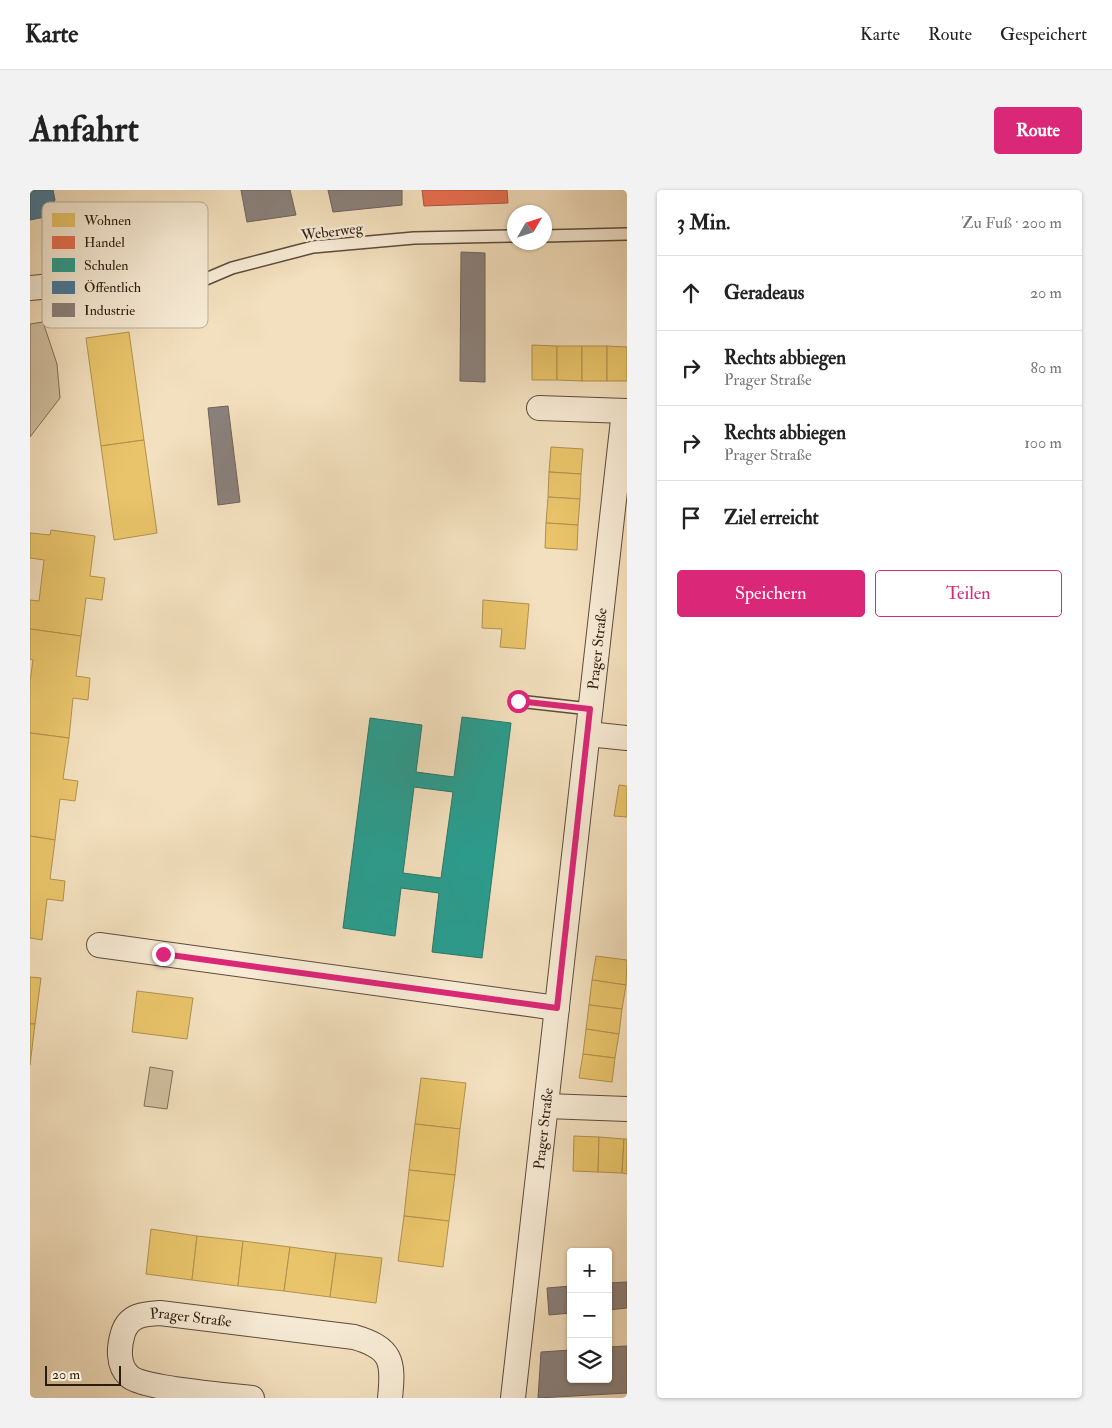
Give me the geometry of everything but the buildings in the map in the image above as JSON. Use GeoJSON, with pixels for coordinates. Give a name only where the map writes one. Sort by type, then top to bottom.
{"type":"FeatureCollection","features":[{"type":"Feature","properties":{"kind":"street"},"geometry":{"type":"LineString","coordinates":[[539,408],[625,411]]}},
{"type":"Feature","properties":{"kind":"street","name":"Prager Straße"},"geometry":{"type":"LineString","coordinates":[[513,1398],[625,411]]}},
{"type":"Feature","properties":{"kind":"street"},"geometry":{"type":"LineString","coordinates":[[588,734],[627,738]]}},
{"type":"Feature","properties":{"kind":"street"},"geometry":{"type":"LineString","coordinates":[[99,945],[557,1008]]}},
{"type":"Feature","properties":{"kind":"street"},"geometry":{"type":"LineString","coordinates":[[546,1106],[627,1109]]}},
{"type":"Feature","properties":{"kind":"street","name":"Prager Straße"},"geometry":{"type":"LineString","coordinates":[[252,1398],[149,1385],[129,1376],[120,1360],[120,1343],[126,1324],[141,1314],[160,1313],[354,1337],[370,1342],[383,1350],[391,1365],[390,1398]]}},
{"type":"Feature","properties":{"kind":"lane"},"geometry":{"type":"LineString","coordinates":[[552,236],[627,234]]}},
{"type":"Feature","properties":{"kind":"lane","name":"Weberweg"},"geometry":{"type":"LineString","coordinates":[[208,278],[232,268],[313,247],[414,238],[507,236]]}},
{"type":"Feature","properties":{"kind":"lane"},"geometry":{"type":"LineString","coordinates":[[518,701],[590,709]]}},
{"type":"Feature","properties":{"kind":"shaded area"},"geometry":{"type":"Polygon","coordinates":[[[42,322],[42,328],[45,328],[57,364],[60,398],[30,437],[30,324],[42,322]]]}},
{"type":"Feature","properties":{"kind":"shaded area"},"geometry":{"type":"Polygon","coordinates":[[[150,1067],[173,1071],[167,1109],[144,1106],[150,1067]]]}},
{"type":"Feature","properties":{"kind":"route"},"geometry":{"type":"LineString","coordinates":[[163,954],[557,1008],[590,709],[518,701]]}}]}
